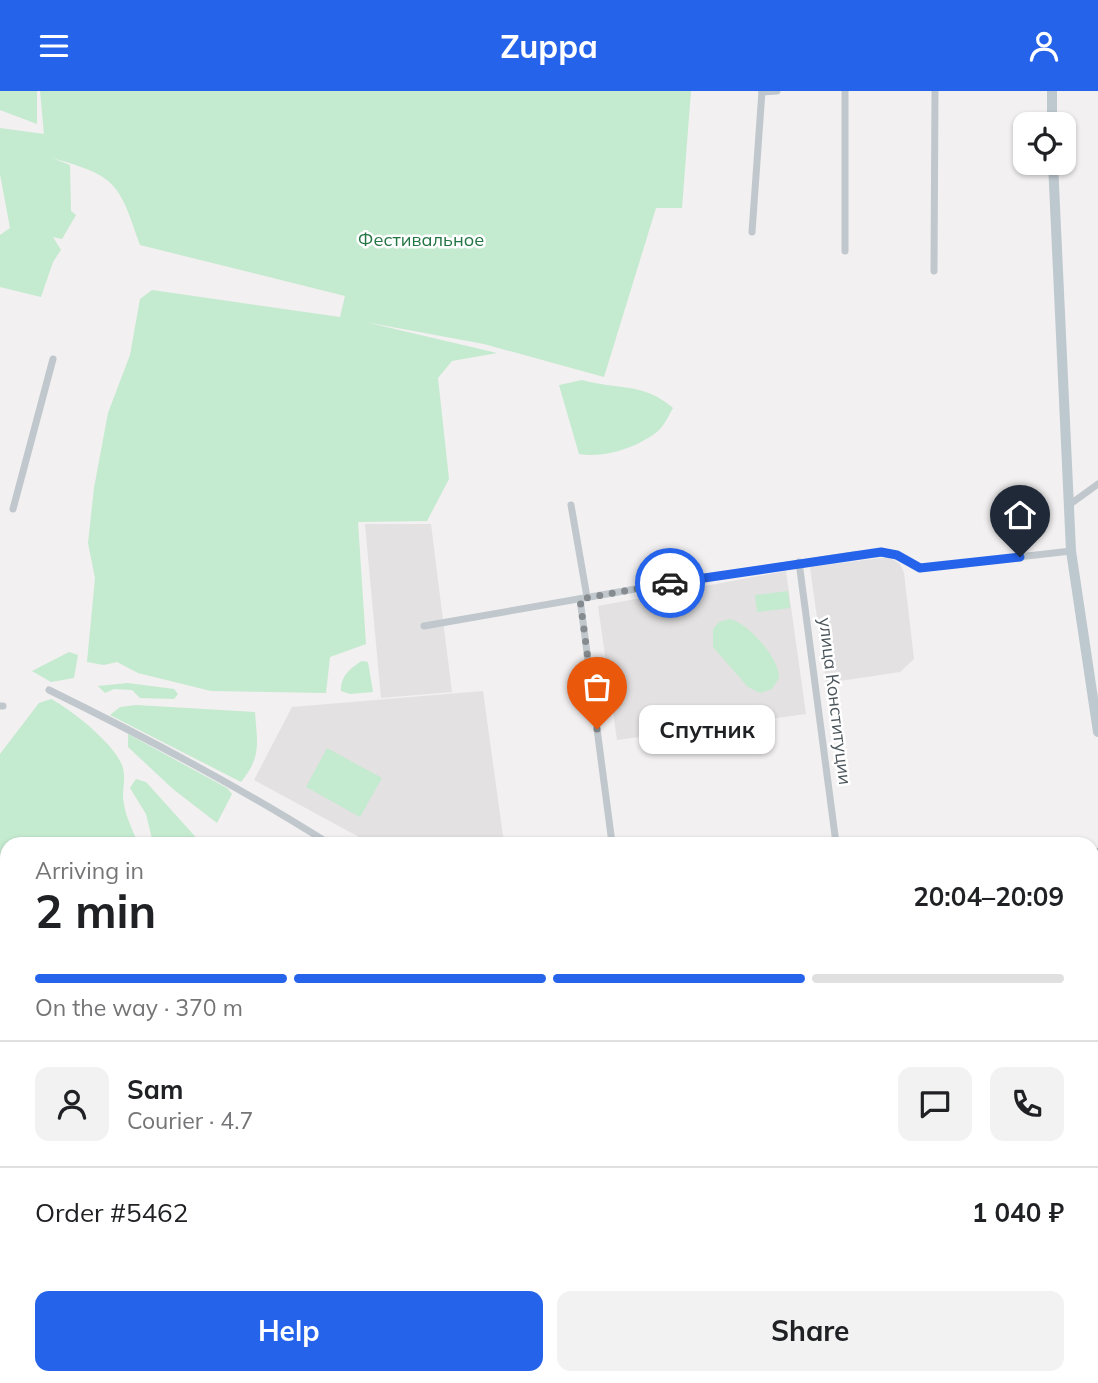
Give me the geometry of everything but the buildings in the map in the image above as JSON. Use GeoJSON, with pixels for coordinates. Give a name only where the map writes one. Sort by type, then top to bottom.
{"type":"FeatureCollection","features":[{"type":"Feature","properties":{"kind":"street"},"geometry":{"type":"LineString","coordinates":[[752,232],[762,91],[776,91]]}},
{"type":"Feature","properties":{"kind":"street"},"geometry":{"type":"LineString","coordinates":[[845,91],[845,251]]}},
{"type":"Feature","properties":{"kind":"street"},"geometry":{"type":"LineString","coordinates":[[934,271],[935,91]]}},
{"type":"Feature","properties":{"kind":"street"},"geometry":{"type":"LineString","coordinates":[[1052,91],[1052,112]]}},
{"type":"Feature","properties":{"kind":"street"},"geometry":{"type":"LineString","coordinates":[[1053,175],[1072,551],[1098,733]]}},
{"type":"Feature","properties":{"kind":"street"},"geometry":{"type":"LineString","coordinates":[[13,509],[53,359]]}},
{"type":"Feature","properties":{"kind":"street"},"geometry":{"type":"LineString","coordinates":[[1069,505],[1098,484]]}},
{"type":"Feature","properties":{"kind":"street"},"geometry":{"type":"LineString","coordinates":[[571,505],[611,837]]}},
{"type":"Feature","properties":{"kind":"street"},"geometry":{"type":"LineString","coordinates":[[424,626],[799,562],[885,552],[920,568],[1072,551]]}},
{"type":"Feature","properties":{"kind":"street","name":"улица Конституции"},"geometry":{"type":"LineString","coordinates":[[799,562],[835,837]]}},
{"type":"Feature","properties":{"kind":"street"},"geometry":{"type":"LineString","coordinates":[[49,690],[109,718],[243,790],[318,837]]}},
{"type":"Feature","properties":{"kind":"shaded area"},"geometry":{"type":"Polygon","coordinates":[[[365,524],[431,524],[452,692],[381,698],[365,524]]]}},
{"type":"Feature","properties":{"kind":"shaded area"},"geometry":{"type":"Polygon","coordinates":[[[889,557],[900,564],[904,573],[914,659],[900,672],[826,683],[810,567],[889,557]]]}},
{"type":"Feature","properties":{"kind":"shaded area"},"geometry":{"type":"Polygon","coordinates":[[[786,571],[806,714],[617,740],[598,606],[786,571]]]}},
{"type":"Feature","properties":{"kind":"shaded area"},"geometry":{"type":"Polygon","coordinates":[[[483,691],[503,837],[359,837],[254,780],[292,707],[483,691]]]}},
{"type":"Feature","properties":{"kind":"green space"},"geometry":{"type":"Polygon","coordinates":[[[0,91],[37,91],[37,124],[0,110],[0,91]]]}},
{"type":"Feature","properties":{"kind":"green space","name":"Фестивальное"},"geometry":{"type":"Polygon","coordinates":[[[40,91],[691,91],[682,208],[656,208],[604,377],[484,344],[365,322],[497,353],[452,361],[438,378],[449,479],[427,521],[358,522],[366,644],[330,657],[326,693],[211,691],[138,673],[117,662],[104,665],[87,662],[95,578],[88,543],[94,488],[108,413],[130,355],[140,299],[152,290],[340,317],[345,296],[140,245],[127,208],[112,185],[90,170],[52,158],[70,165],[71,211],[76,215],[62,239],[53,237],[61,250],[53,262],[41,297],[0,287],[0,235],[10,228],[0,174],[0,128],[44,134],[40,91]]]}},
{"type":"Feature","properties":{"kind":"green space"},"geometry":{"type":"Polygon","coordinates":[[[582,380],[640,390],[673,408],[660,429],[640,442],[610,453],[579,454],[559,385],[582,380]]]}},
{"type":"Feature","properties":{"kind":"green space"},"geometry":{"type":"Polygon","coordinates":[[[788,591],[790,608],[757,612],[755,595],[788,591]]]}},
{"type":"Feature","properties":{"kind":"green space"},"geometry":{"type":"Polygon","coordinates":[[[730,619],[754,634],[769,652],[779,678],[772,689],[760,693],[748,687],[713,647],[713,629],[719,622],[730,619]]]}},
{"type":"Feature","properties":{"kind":"green space"},"geometry":{"type":"Polygon","coordinates":[[[69,652],[78,655],[74,678],[51,682],[32,671],[69,652]]]}},
{"type":"Feature","properties":{"kind":"green space"},"geometry":{"type":"Polygon","coordinates":[[[362,661],[368,662],[373,692],[350,694],[341,691],[342,681],[347,673],[362,661]]]}},
{"type":"Feature","properties":{"kind":"green space"},"geometry":{"type":"Polygon","coordinates":[[[128,683],[174,689],[178,694],[174,699],[140,698],[132,690],[114,689],[105,693],[98,686],[128,683]]]}},
{"type":"Feature","properties":{"kind":"green space"},"geometry":{"type":"Polygon","coordinates":[[[51,699],[70,711],[91,728],[117,756],[124,773],[125,809],[136,837],[0,837],[0,754],[39,703],[51,699]]]}},
{"type":"Feature","properties":{"kind":"green space"},"geometry":{"type":"Polygon","coordinates":[[[136,705],[255,712],[257,749],[248,773],[241,782],[110,715],[120,707],[136,705]]]}},
{"type":"Feature","properties":{"kind":"green space"},"geometry":{"type":"Polygon","coordinates":[[[128,734],[227,788],[232,794],[217,823],[173,789],[128,747],[128,734]]]}},
{"type":"Feature","properties":{"kind":"green space"},"geometry":{"type":"Polygon","coordinates":[[[327,748],[382,778],[360,817],[306,787],[327,748]]]}},
{"type":"Feature","properties":{"kind":"green space"},"geometry":{"type":"Polygon","coordinates":[[[136,779],[146,782],[196,837],[152,837],[146,814],[130,788],[136,779]]]}},
{"type":"Feature","properties":{"kind":"way so far"},"geometry":{"type":"LineString","coordinates":[[597,729],[580,599],[670,583]]}},
{"type":"Feature","properties":{"kind":"place","name":"Спутник"},"geometry":{"type":"Point","coordinates":[597,729]}},
{"type":"Feature","properties":{"kind":"route"},"geometry":{"type":"LineString","coordinates":[[670,583],[881,552],[897,555],[920,568],[1020,557]]}}]}
